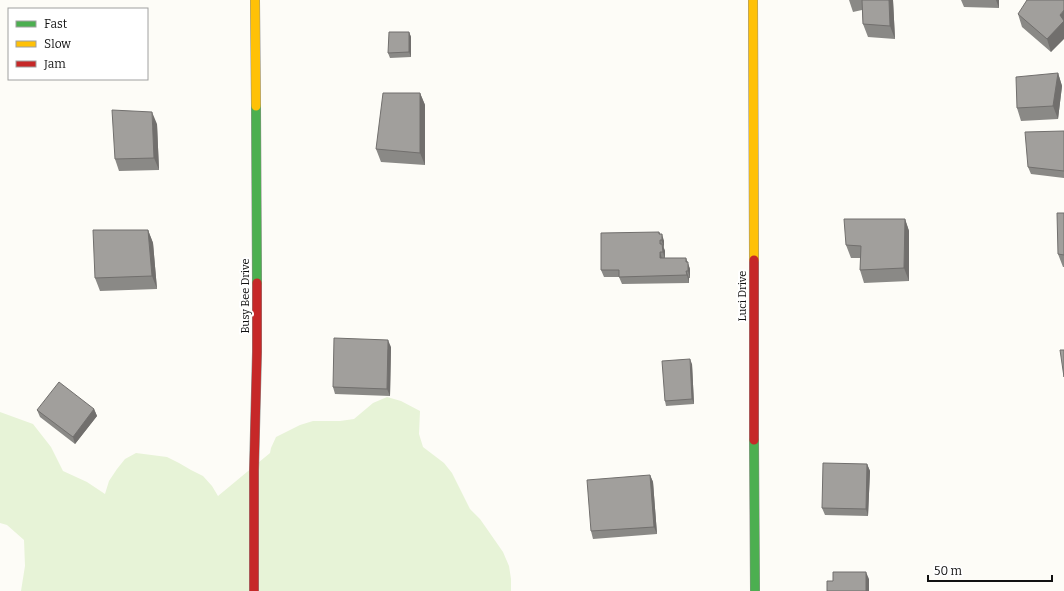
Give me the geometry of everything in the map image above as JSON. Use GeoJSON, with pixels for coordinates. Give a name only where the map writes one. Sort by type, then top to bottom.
{"type":"FeatureCollection","features":[{"type":"Feature","properties":{"kind":"street","name":"Busy Bee Drive"},"geometry":{"type":"LineString","coordinates":[[254,591],[254,470],[257,352],[255,0]]}},
{"type":"Feature","properties":{"kind":"street","name":"Luci Drive"},"geometry":{"type":"LineString","coordinates":[[753,0],[756,591]]}},
{"type":"Feature","properties":{"kind":"green space"},"geometry":{"type":"Polygon","coordinates":[[[387,397],[401,401],[420,411],[419,434],[423,447],[444,463],[452,473],[470,509],[480,519],[503,552],[509,566],[511,591],[21,591],[25,566],[24,540],[7,525],[0,523],[0,412],[33,424],[51,447],[63,471],[87,482],[105,494],[109,481],[117,469],[125,459],[136,453],[167,457],[179,463],[203,476],[218,496],[270,453],[276,437],[300,425],[313,421],[340,421],[354,419],[373,403],[387,397]]]}},
{"type":"Feature","properties":{"kind":"building"},"geometry":{"type":"Polygon","coordinates":[[[862,0],[889,0],[890,26],[863,24],[862,0]]]}},
{"type":"Feature","properties":{"kind":"building"},"geometry":{"type":"Polygon","coordinates":[[[1027,0],[1064,0],[1064,10],[1060,15],[1064,21],[1047,39],[1018,14],[1027,0]]]}},
{"type":"Feature","properties":{"kind":"building"},"geometry":{"type":"Polygon","coordinates":[[[389,32],[409,32],[409,52],[388,53],[389,32]]]}},
{"type":"Feature","properties":{"kind":"building"},"geometry":{"type":"Polygon","coordinates":[[[1058,73],[1053,106],[1017,108],[1016,77],[1058,73]]]}},
{"type":"Feature","properties":{"kind":"building"},"geometry":{"type":"Polygon","coordinates":[[[383,93],[420,93],[420,153],[376,149],[383,93]]]}},
{"type":"Feature","properties":{"kind":"building"},"geometry":{"type":"Polygon","coordinates":[[[112,110],[152,112],[154,158],[115,159],[112,110]]]}},
{"type":"Feature","properties":{"kind":"building"},"geometry":{"type":"Polygon","coordinates":[[[1064,131],[1064,171],[1028,167],[1025,132],[1064,131]]]}},
{"type":"Feature","properties":{"kind":"building"},"geometry":{"type":"Polygon","coordinates":[[[1057,213],[1064,213],[1064,255],[1058,254],[1057,213]]]}},
{"type":"Feature","properties":{"kind":"building"},"geometry":{"type":"Polygon","coordinates":[[[844,219],[905,219],[904,268],[860,270],[861,246],[846,245],[844,219]]]}},
{"type":"Feature","properties":{"kind":"building"},"geometry":{"type":"Polygon","coordinates":[[[93,230],[148,230],[152,276],[95,278],[93,230]]]}},
{"type":"Feature","properties":{"kind":"building"},"geometry":{"type":"Polygon","coordinates":[[[659,232],[659,234],[662,234],[660,244],[662,244],[663,252],[660,252],[660,258],[686,258],[686,262],[688,262],[688,271],[686,271],[687,275],[619,277],[619,270],[601,270],[601,233],[659,232]]]}},
{"type":"Feature","properties":{"kind":"building"},"geometry":{"type":"Polygon","coordinates":[[[334,338],[388,340],[387,389],[333,387],[334,338]]]}},
{"type":"Feature","properties":{"kind":"building"},"geometry":{"type":"Polygon","coordinates":[[[1060,350],[1064,350],[1064,377],[1060,350]]]}},
{"type":"Feature","properties":{"kind":"building"},"geometry":{"type":"Polygon","coordinates":[[[690,359],[692,399],[665,401],[662,361],[690,359]]]}},
{"type":"Feature","properties":{"kind":"building"},"geometry":{"type":"Polygon","coordinates":[[[59,382],[94,409],[73,437],[37,410],[59,382]]]}},
{"type":"Feature","properties":{"kind":"building"},"geometry":{"type":"Polygon","coordinates":[[[823,463],[867,464],[866,509],[822,508],[823,463]]]}},
{"type":"Feature","properties":{"kind":"building"},"geometry":{"type":"Polygon","coordinates":[[[650,475],[654,527],[591,531],[587,480],[650,475]]]}},
{"type":"Feature","properties":{"kind":"building"},"geometry":{"type":"Polygon","coordinates":[[[833,572],[866,572],[866,591],[827,591],[827,581],[833,581],[833,572]]]}},
{"type":"Feature","properties":{"kind":"traffic: fast"},"geometry":{"type":"LineString","coordinates":[[256,106],[257,283]]}},
{"type":"Feature","properties":{"kind":"traffic: fast"},"geometry":{"type":"LineString","coordinates":[[754,440],[755,591]]}},
{"type":"Feature","properties":{"kind":"traffic: slow"},"geometry":{"type":"LineString","coordinates":[[255,0],[256,106]]}},
{"type":"Feature","properties":{"kind":"traffic: slow"},"geometry":{"type":"LineString","coordinates":[[753,0],[754,260]]}},
{"type":"Feature","properties":{"kind":"traffic: jam"},"geometry":{"type":"LineString","coordinates":[[754,260],[754,440]]}},
{"type":"Feature","properties":{"kind":"traffic: jam"},"geometry":{"type":"LineString","coordinates":[[254,591],[257,283]]}}]}
